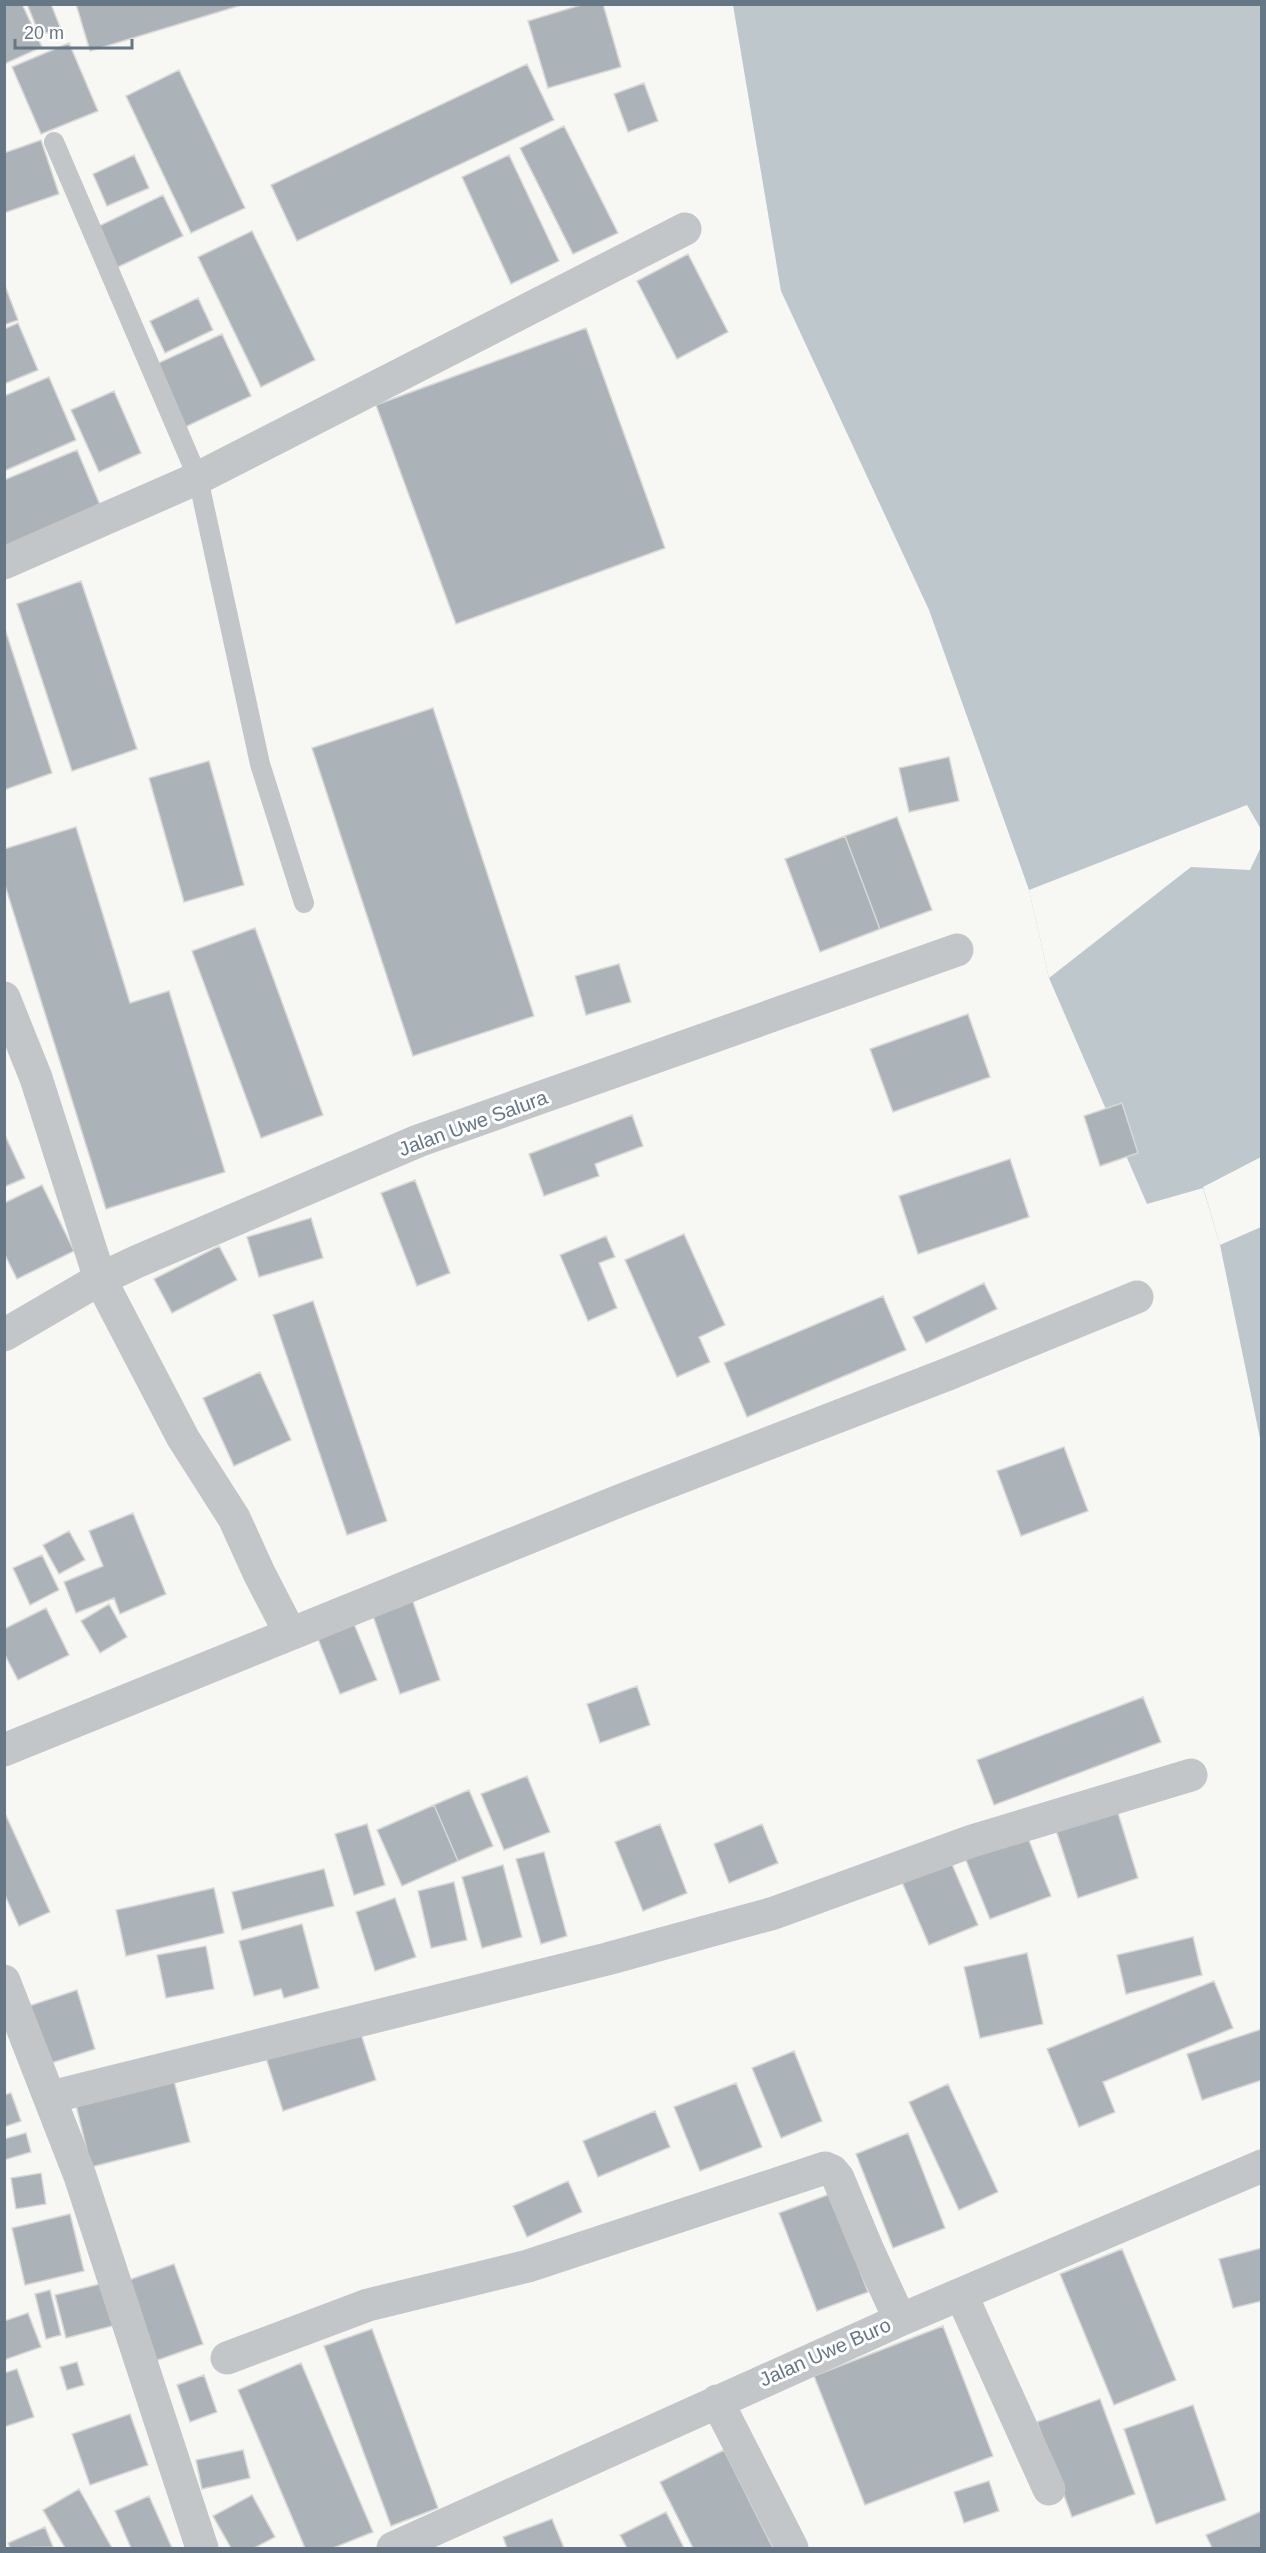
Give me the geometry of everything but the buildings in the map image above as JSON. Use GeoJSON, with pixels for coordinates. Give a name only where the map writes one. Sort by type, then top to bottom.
{"type":"FeatureCollection","features":[{"type":"Feature","properties":{"kind":"street"},"geometry":{"type":"LineString","coordinates":[[4,563],[198,478],[685,229]]}},
{"type":"Feature","properties":{"kind":"street","name":"Jalan Uwe Salura"},"geometry":{"type":"LineString","coordinates":[[4,1335],[100,1279],[418,1141],[957,950]]}},
{"type":"Feature","properties":{"kind":"street"},"geometry":{"type":"LineString","coordinates":[[4,998],[36,1078],[100,1279],[183,1438],[234,1518],[290,1633]]}},
{"type":"Feature","properties":{"kind":"street"},"geometry":{"type":"LineString","coordinates":[[4,1750],[290,1633],[1137,1297]]}},
{"type":"Feature","properties":{"kind":"street"},"geometry":{"type":"LineString","coordinates":[[51,2097],[607,1959],[774,1913],[972,1841],[1191,1775]]}},
{"type":"Feature","properties":{"kind":"street"},"geometry":{"type":"LineString","coordinates":[[4,1981],[80,2176],[202,2548]]}},
{"type":"Feature","properties":{"kind":"street","name":"Jalan Uwe Buro"},"geometry":{"type":"LineString","coordinates":[[393,2548],[900,2319],[1262,2166]]}},
{"type":"Feature","properties":{"kind":"street"},"geometry":{"type":"LineString","coordinates":[[227,2358],[368,2305],[528,2266],[825,2168],[832,2170],[838,2178],[900,2319]]}},
{"type":"Feature","properties":{"kind":"street"},"geometry":{"type":"LineString","coordinates":[[961,2294],[1049,2489]]}},
{"type":"Feature","properties":{"kind":"street"},"geometry":{"type":"LineString","coordinates":[[717,2401],[792,2548]]}},
{"type":"Feature","properties":{"kind":"lane"},"geometry":{"type":"LineString","coordinates":[[54,142],[198,478],[260,764],[304,903]]}},
{"type":"Feature","properties":{"kind":"shaded area"},"geometry":{"type":"Polygon","coordinates":[[[733,5],[1261,5],[1261,1443],[1220,1245],[1203,1188],[1147,1204],[1049,978],[1029,890],[929,610],[781,291],[733,5]]]}},
{"type":"Feature","properties":{"kind":"pier"},"geometry":{"type":"Polygon","coordinates":[[[1247,805],[1262,831],[1261,847],[1250,870],[1191,867],[1049,978],[1029,890],[1247,805]]]}},
{"type":"Feature","properties":{"kind":"pier"},"geometry":{"type":"Polygon","coordinates":[[[1261,1157],[1261,1227],[1220,1245],[1203,1187],[1261,1157]]]}}]}
